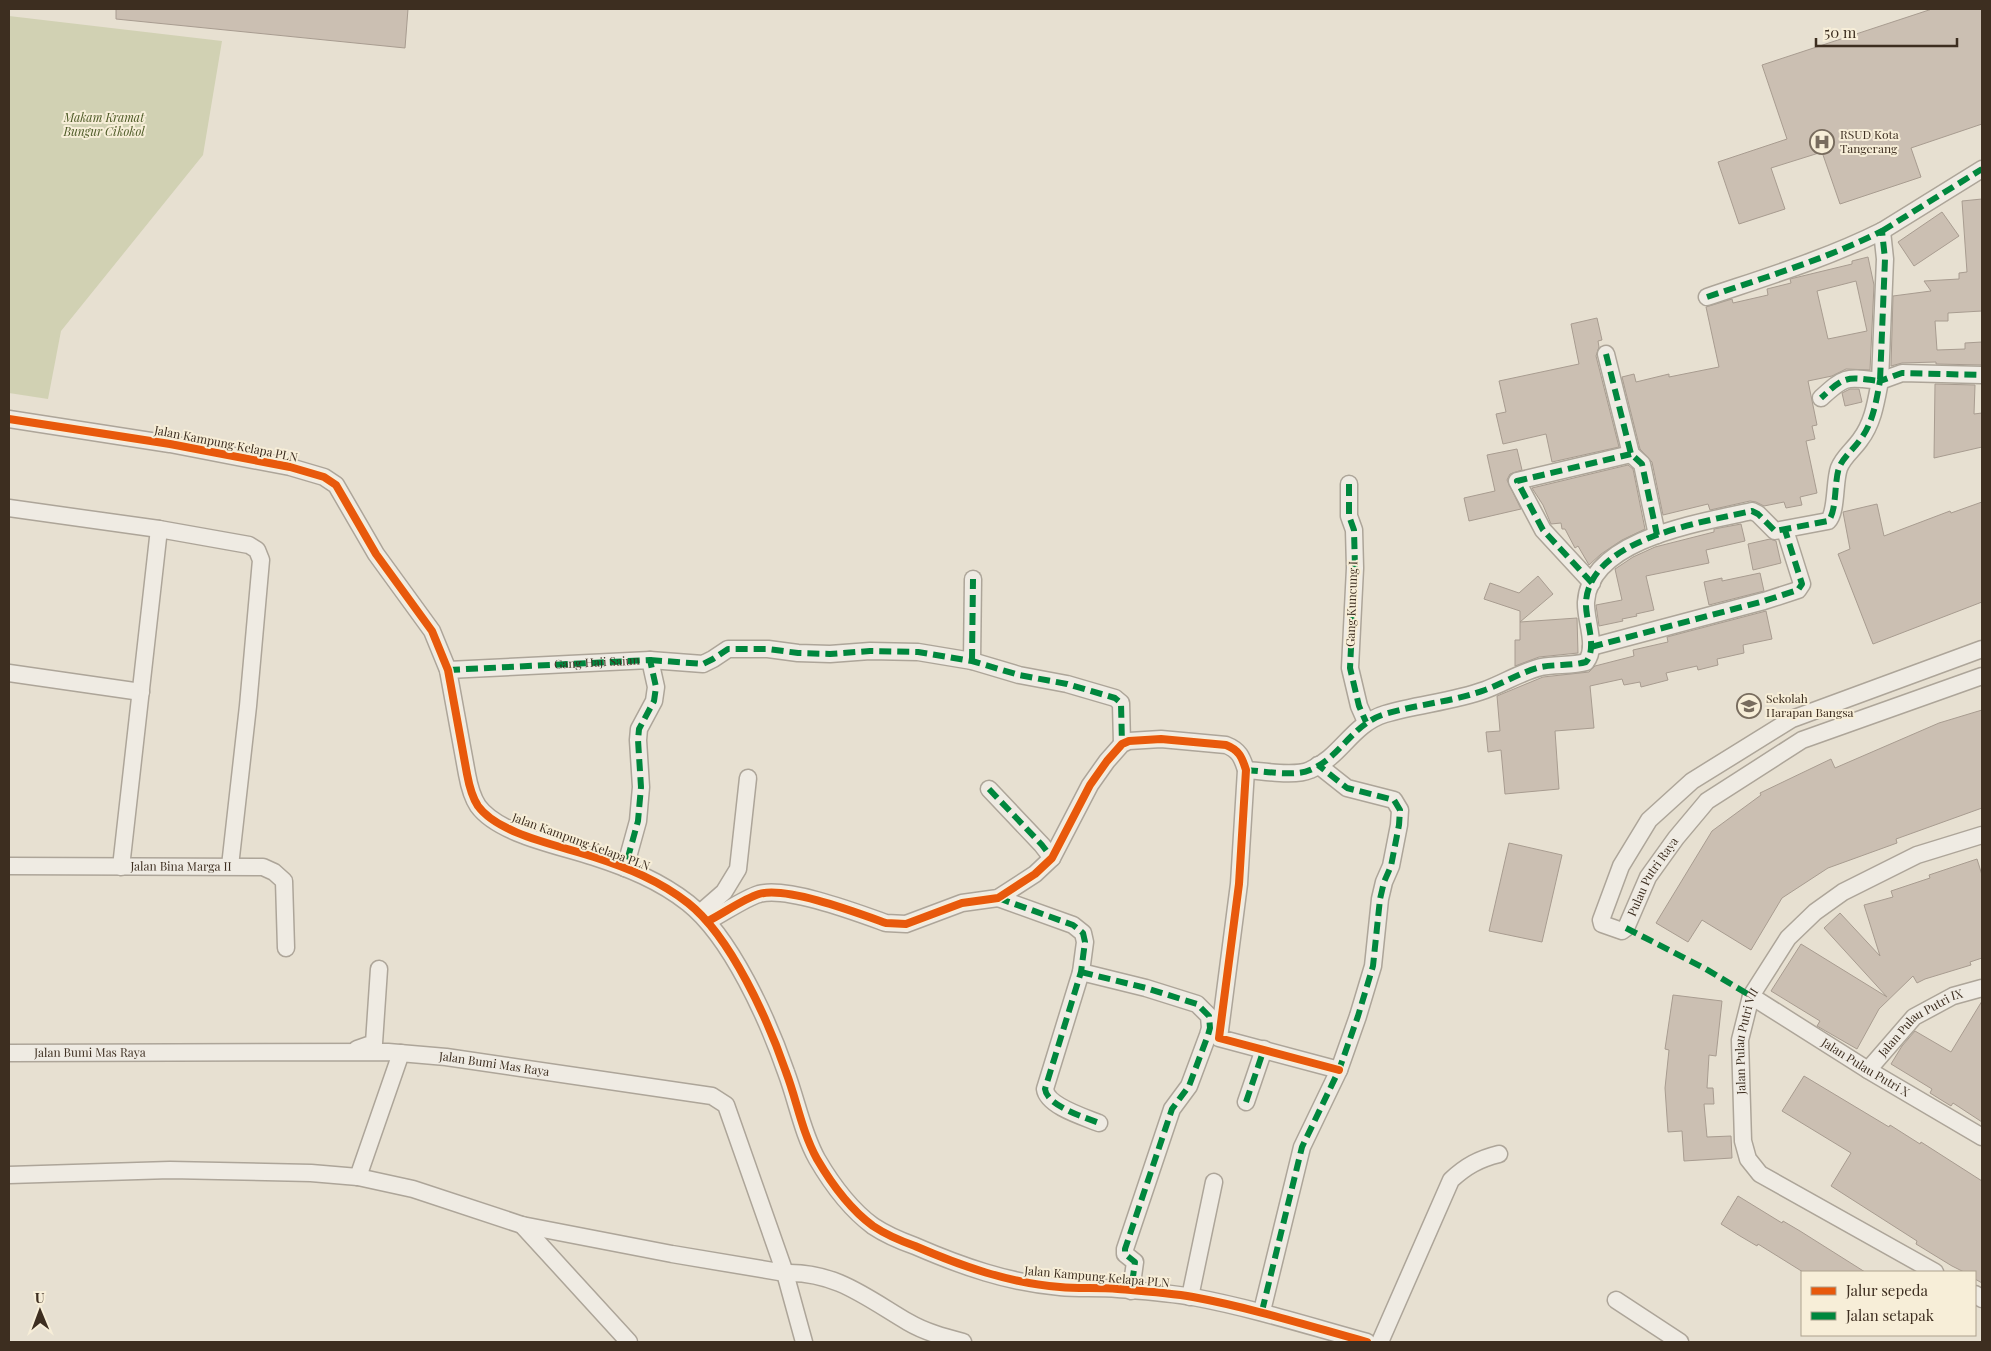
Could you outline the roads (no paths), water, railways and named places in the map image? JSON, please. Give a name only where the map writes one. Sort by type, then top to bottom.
[{"type":"street","points":[[1707,297],[1842,250],[1882,231],[1982,169]]},
{"type":"street","points":[[1246,770],[1300,773],[1310,770],[1336,753],[1352,734],[1366,722],[1385,714],[1447,701],[1486,690],[1514,676],[1539,668],[1586,662],[1590,655],[1591,647],[1585,611],[1586,596],[1592,583],[1605,564],[1625,549],[1657,535],[1672,529],[1752,512],[1758,514],[1775,531],[1828,521],[1831,518],[1835,483],[1840,467],[1861,439],[1869,424],[1880,381],[1886,259],[1882,231]]},
{"type":"street","points":[[1606,354],[1631,454],[1642,464],[1657,535]]},
{"type":"street","points":[[1821,398],[1844,379],[1854,378],[1880,381],[1902,373],[1982,375]]},
{"type":"street","name":"Jalan Kampung Kelapa PLN","points":[[9,419],[189,447],[290,466],[324,478],[336,485],[376,554],[432,631],[448,670],[466,774],[470,790],[479,807],[497,822],[520,834],[596,857],[647,877],[668,889],[704,917],[753,993],[787,1073],[803,1127],[814,1153],[841,1195],[873,1226],[939,1257],[977,1271],[1020,1282],[1064,1288],[1120,1289],[1190,1297],[1262,1312],[1367,1342]]},
{"type":"street","points":[[1592,583],[1543,530],[1517,481],[1631,454]]},
{"type":"street","name":"Gang Kuncung I","points":[[1349,484],[1349,516],[1354,530],[1350,668],[1359,706],[1366,722]]},
{"type":"street","points":[[9,508],[159,529],[249,545],[257,550],[261,560],[248,706],[230,866]]},
{"type":"street","points":[[121,867],[159,529]]},
{"type":"street","points":[[1591,647],[1764,602],[1798,590],[1802,584],[1785,530]]},
{"type":"street","points":[[972,661],[973,579]]},
{"type":"street","points":[[650,660],[703,664],[728,649],[768,649],[798,653],[830,654],[870,651],[918,652],[972,661],[1019,675],[1066,684],[1115,698],[1121,702],[1122,744]]},
{"type":"street","name":"Pulau Putri Raya","points":[[1982,650],[1792,719],[1692,781],[1649,820],[1621,866],[1601,920],[1604,926],[1622,931],[1626,928],[1648,877],[1707,800],[1802,740],[1982,676]]},
{"type":"street","name":"Gang Haji Saiun","points":[[448,670],[650,660],[656,687],[654,701],[639,729],[641,787],[638,821],[625,868]]},
{"type":"street","points":[[9,673],[141,692]]},
{"type":"street","points":[[704,917],[760,894],[772,893],[812,900],[886,923],[895,924],[912,922],[962,903],[998,898],[1035,874],[1052,858],[1090,785],[1122,744],[1129,741],[1161,739],[1226,745],[1236,748],[1241,755],[1246,770],[1239,884],[1214,1036],[1189,1086],[1172,1109],[1125,1249],[1125,1254],[1135,1262],[1131,1291]]},
{"type":"street","points":[[1262,1312],[1302,1147],[1339,1070],[1373,966],[1380,898],[1396,844],[1400,810],[1394,800],[1347,788],[1318,765]]},
{"type":"street","points":[[704,917],[724,892],[738,869],[748,778]]},
{"type":"street","points":[[1692,781],[1707,800]]},
{"type":"street","points":[[989,789],[1042,844],[1052,858]]},
{"type":"street","name":"Jalan Pulau Putri VII","points":[[1933,1271],[1760,1174],[1748,1160],[1743,1141],[1740,1040],[1751,996],[1788,938],[1815,912],[1843,892],[1917,856],[1982,835]]},
{"type":"street","name":"Jalan Bina Marga II","points":[[9,866],[263,867],[274,872],[284,881],[286,948]]},
{"type":"street","points":[[998,898],[1073,925],[1083,933],[1085,942],[1081,972],[1045,1089],[1046,1096],[1054,1103],[1099,1123]]},
{"type":"street","points":[[358,1178],[388,1049],[379,969]]},
{"type":"street","points":[[1081,972],[1146,988],[1197,1004],[1209,1016],[1210,1028],[1214,1036],[1339,1070]]},
{"type":"street","name":"Jalan Pulau Putri IX","points":[[1868,1070],[1914,1017],[1953,996],[1982,988]]},
{"type":"street","name":"Jalan Pulau Putri X","points":[[1751,996],[1868,1070],[1982,1137]]},
{"type":"street","name":"Jalan Bumi Mas Raya","points":[[9,1053],[348,1052],[388,1049],[699,1094],[719,1100],[726,1105],[785,1273],[804,1342]]},
{"type":"street","points":[[1246,1102],[1264,1049]]},
{"type":"street","points":[[1380,1342],[1451,1180],[1464,1167],[1482,1158],[1499,1154]]},
{"type":"street","points":[[9,1174],[170,1170],[311,1173],[358,1178],[413,1189],[522,1225],[672,1254],[785,1273],[804,1272],[834,1280],[852,1287],[909,1323],[940,1336],[963,1342]]},
{"type":"street","points":[[1190,1297],[1214,1182]]},
{"type":"street","points":[[522,1225],[629,1342]]},
{"type":"street","points":[[1616,1300],[1680,1342]]},
{"type":"place","name":"RSUD Kota Tangerang","points":[[1822,142]]},
{"type":"place","name":"Sekolah Harapan Bangsa","points":[[1749,706]]},
{"type":"park label","name":"Makam Kramat Bungur Cikokol","points":[[104,125]]}]
